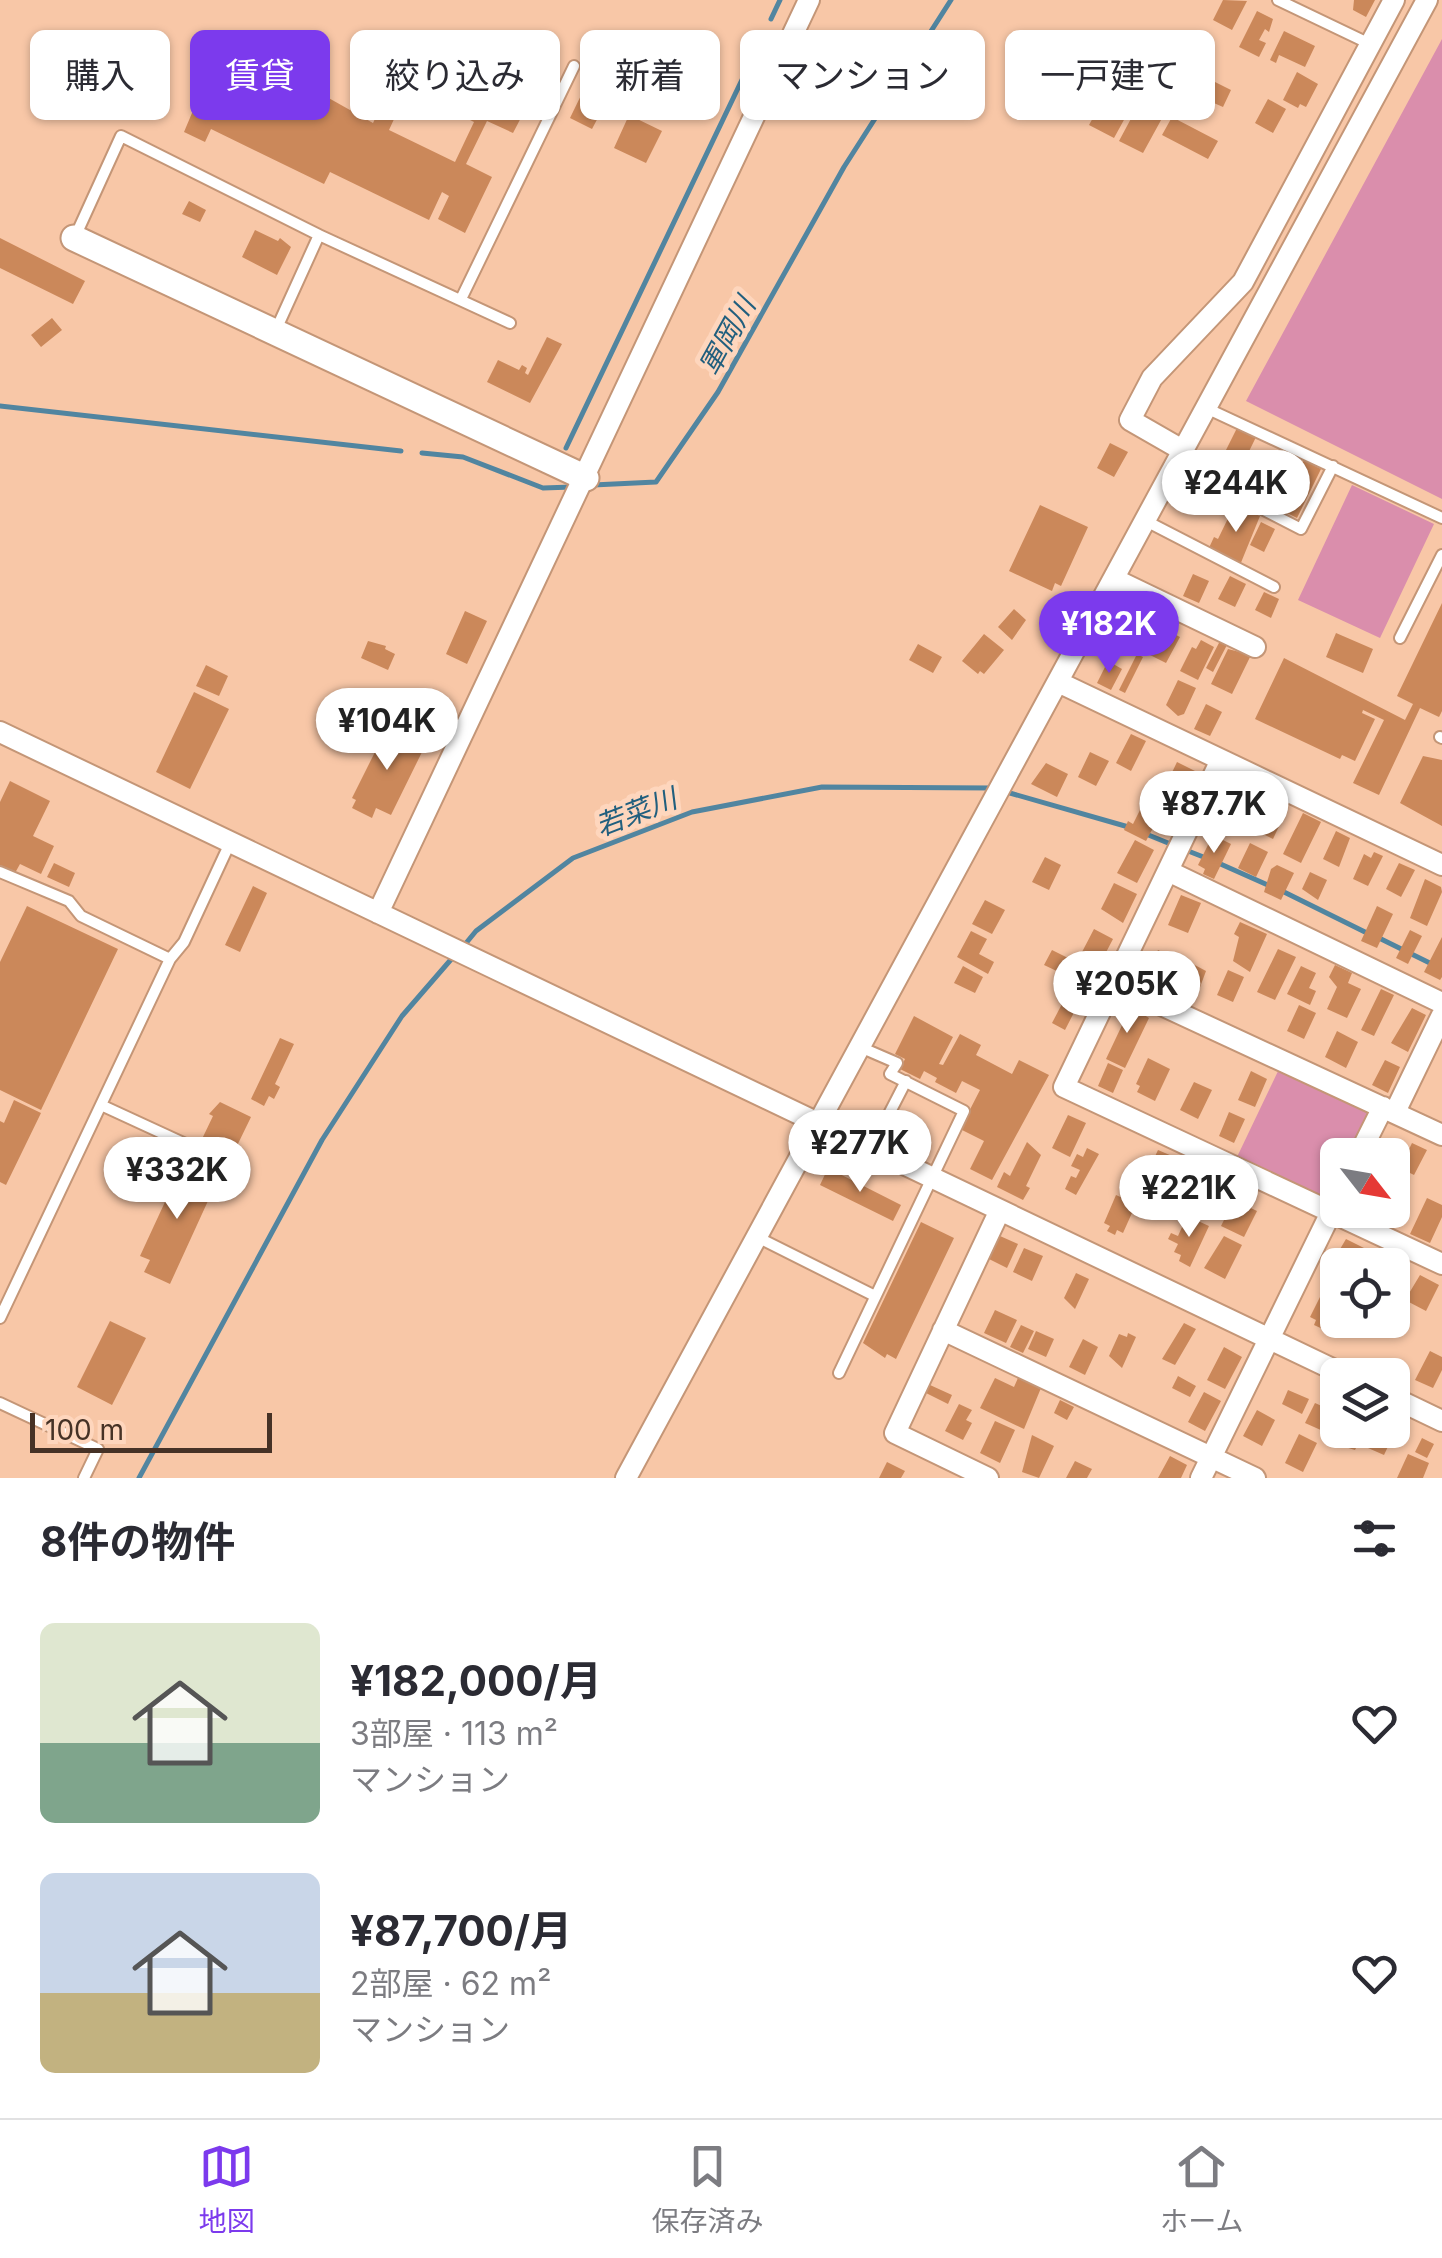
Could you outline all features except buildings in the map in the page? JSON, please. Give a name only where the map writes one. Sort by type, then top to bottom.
[{"type":"street","points":[[378,914],[809,0]]},
{"type":"street","points":[[1180,458],[1130,420],[1152,378],[1243,282],[1394,0]]},
{"type":"street","points":[[626,1478],[1428,0]]},
{"type":"street","points":[[74,238],[586,478]]},
{"type":"street","points":[[1114,579],[1255,647]]},
{"type":"street","points":[[1058,682],[1442,865]]},
{"type":"street","points":[[0,732],[1320,1363]]},
{"type":"street","points":[[1221,760],[1064,1086],[1320,1198]]},
{"type":"street","points":[[1168,871],[1442,1003]]},
{"type":"street","points":[[1114,982],[1442,1135]]},
{"type":"street","points":[[1370,1138],[1442,1015]]},
{"type":"street","points":[[988,1478],[895,1433],[1000,1210]]},
{"type":"street","points":[[1201,1478],[1323,1228]]},
{"type":"street","points":[[1377,1228],[1442,1264]]},
{"type":"street","points":[[943,1330],[1255,1478]]},
{"type":"street","points":[[1410,1406],[1442,1421]]},
{"type":"lane","points":[[1278,0],[1371,45]]},
{"type":"lane","points":[[560,95],[574,66]]},
{"type":"lane","points":[[461,298],[548,120]]},
{"type":"lane","points":[[74,238],[121,136],[319,235],[510,323]]},
{"type":"lane","points":[[276,332],[319,235]]},
{"type":"lane","points":[[1206,408],[1442,518]]},
{"type":"lane","points":[[1180,458],[1301,530],[1333,466]]},
{"type":"lane","points":[[1146,521],[1274,587]]},
{"type":"lane","points":[[1400,638],[1442,554]]},
{"type":"lane","points":[[0,1318],[170,959],[184,942],[230,842]]},
{"type":"lane","points":[[0,872],[70,901],[81,916],[170,959]]},
{"type":"lane","points":[[839,1374],[964,1111],[890,1074],[896,1063],[860,1046]]},
{"type":"lane","points":[[872,1149],[906,1082]]},
{"type":"lane","points":[[101,1104],[230,1164]]},
{"type":"lane","points":[[756,1237],[875,1296]]},
{"type":"lane","points":[[0,1403],[98,1449],[84,1478]]},
{"type":"shaded area","points":[[1442,39],[1442,499],[1246,401]]},
{"type":"shaded area","points":[[1352,485],[1434,524],[1380,638],[1298,600]]},
{"type":"shaded area","points":[[1280,1067],[1370,1111],[1357,1138],[1320,1138],[1320,1198],[1237,1157]]},
{"type":"waterway","points":[[771,19],[780,0]]},
{"type":"waterway","name":"軍岡川","points":[[593,485],[656,482],[718,392],[844,167],[951,0]]},
{"type":"waterway","points":[[566,448],[740,84]]},
{"type":"waterway","name":"軍岡川","points":[[0,406],[401,451]]},
{"type":"waterway","name":"軍岡川","points":[[422,453],[463,457],[543,488],[572,487]]},
{"type":"waterway","name":"若菜川","points":[[462,948],[476,931],[573,858],[692,812],[822,787],[992,788]]},
{"type":"waterway","name":"若菜川","points":[[1003,791],[1132,828]]},
{"type":"waterway","name":"若菜川","points":[[1146,834],[1173,845]]},
{"type":"waterway","name":"若菜川","points":[[1183,849],[1206,858]]},
{"type":"waterway","name":"若菜川","points":[[1216,862],[1270,886]]},
{"type":"waterway","name":"若菜川","points":[[1280,890],[1369,934]]},
{"type":"waterway","name":"若菜川","points":[[1379,938],[1442,969]]},
{"type":"waterway","name":"若菜川","points":[[139,1478],[322,1140],[402,1016],[454,956]]}]
